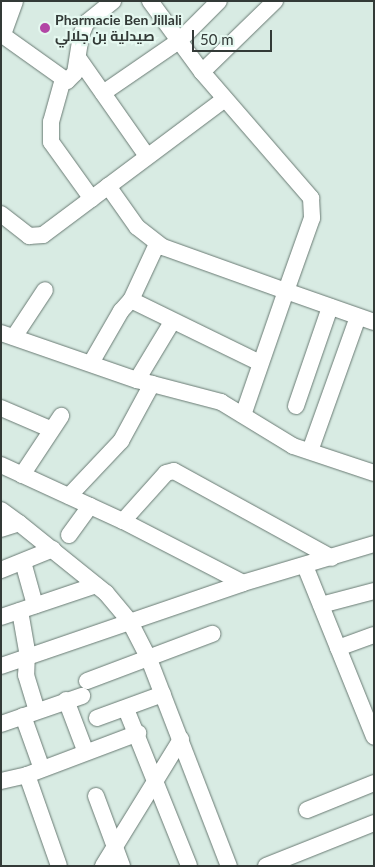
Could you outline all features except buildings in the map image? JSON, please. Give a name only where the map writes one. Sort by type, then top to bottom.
[{"type":"main road","points":[[1,34],[13,1]]},
{"type":"street","points":[[150,1],[202,72],[311,198],[312,218],[243,415]]},
{"type":"street","points":[[102,93],[180,40],[219,1]]},
{"type":"street","points":[[202,72],[275,1]]},
{"type":"street","points":[[1,34],[63,79],[72,78],[79,60],[81,35],[86,23],[110,2]]},
{"type":"street","points":[[79,60],[147,156]]},
{"type":"street","points":[[63,79],[51,122],[52,142],[92,199]]},
{"type":"street","points":[[1,214],[22,232],[36,238],[92,199],[225,99]]},
{"type":"street","points":[[108,186],[138,227],[158,244],[183,257],[374,322]]},
{"type":"street","points":[[91,363],[121,311],[131,300],[158,244]]},
{"type":"street","points":[[45,290],[8,335],[145,382],[222,402],[293,446],[374,473]]},
{"type":"street","points":[[131,300],[172,322],[260,363]]},
{"type":"street","points":[[296,406],[330,307]]},
{"type":"street","points":[[310,451],[358,316]]},
{"type":"street","points":[[69,496],[121,441],[172,322]]},
{"type":"street","points":[[1,408],[50,429]]},
{"type":"street","points":[[22,475],[50,429],[61,416]]},
{"type":"street","points":[[1,465],[123,521],[243,584]]},
{"type":"street","points":[[123,521],[166,473],[174,471],[332,558]]},
{"type":"street","points":[[69,535],[90,506]]},
{"type":"street","points":[[1,510],[53,549],[117,603],[130,622],[149,659],[229,866]]},
{"type":"street","points":[[1,529],[19,523]]},
{"type":"street","points":[[1,666],[243,584],[374,544]]},
{"type":"street","points":[[1,570],[53,549]]},
{"type":"street","points":[[23,562],[28,608],[25,657],[34,772],[59,866]]},
{"type":"street","points":[[305,566],[374,737]]},
{"type":"street","points":[[1,617],[96,585]]},
{"type":"street","points":[[321,606],[374,591]]},
{"type":"street","points":[[1,724],[66,700],[84,688],[212,634]]},
{"type":"street","points":[[338,648],[374,635]]},
{"type":"street","points":[[97,718],[163,694]]},
{"type":"street","points":[[66,700],[85,750]]},
{"type":"street","points":[[126,708],[156,778],[188,866]]},
{"type":"street","points":[[1,781],[34,772],[85,750],[138,733]]},
{"type":"street","points":[[103,866],[181,739]]},
{"type":"street","points":[[307,810],[374,784]]},
{"type":"street","points":[[96,796],[122,866]]},
{"type":"street","points":[[271,865],[374,823]]},
{"type":"place","name":"Pharmacie Ben Jillali صيدلية بن جلالي","points":[[45,28]]}]
